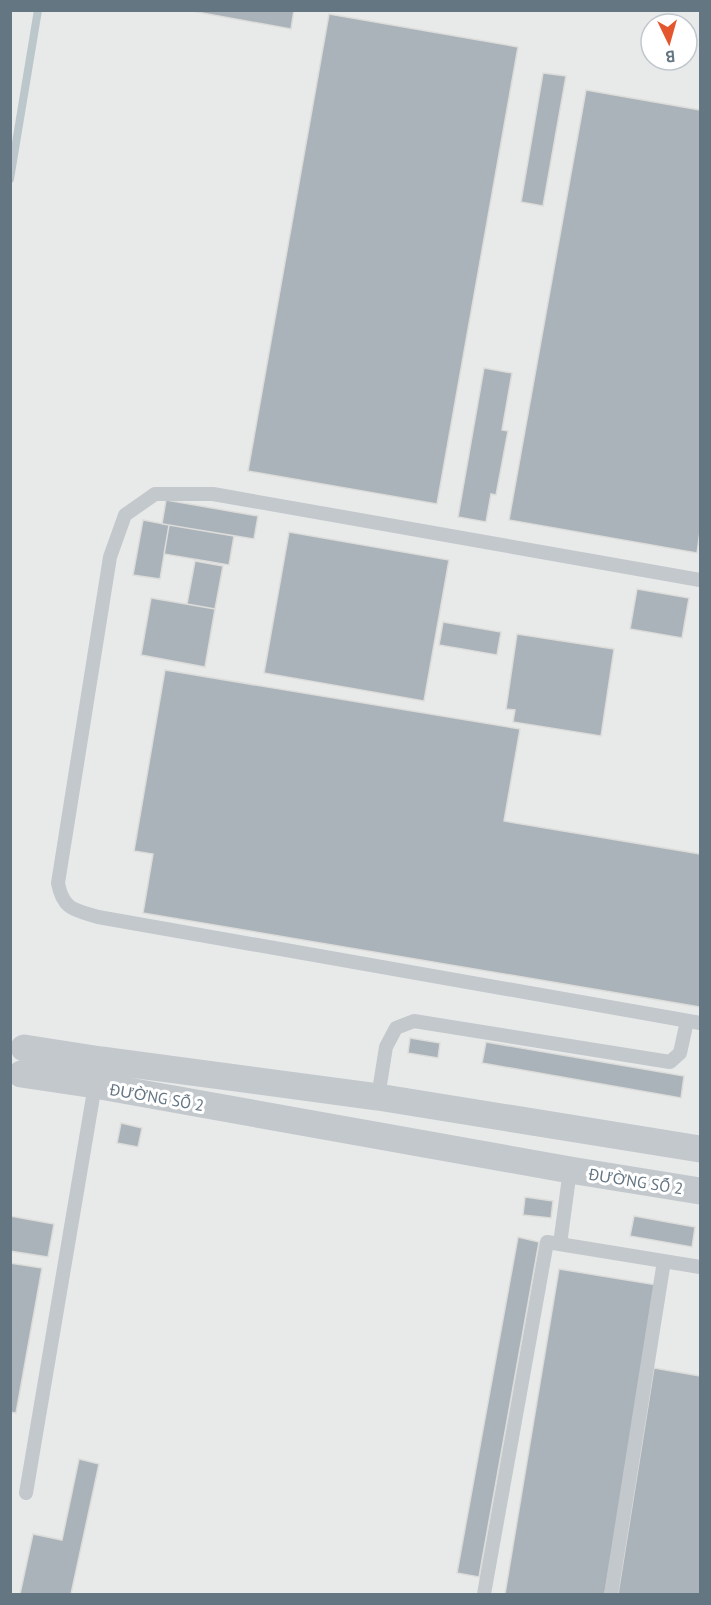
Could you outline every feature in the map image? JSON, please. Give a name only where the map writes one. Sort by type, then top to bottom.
[{"type":"street","points":[[23,1061],[98,1072]]},
{"type":"street","name":"ĐƯỜNG SỐ 2","points":[[98,1072],[378,1096],[700,1149]]},
{"type":"street","name":"ĐƯỜNG SỐ 2","points":[[98,1072],[570,1170],[700,1191]]},
{"type":"lane","points":[[378,1096],[386,1047],[396,1028],[414,1021],[670,1062],[680,1053],[694,1022],[98,917],[72,909],[61,897],[58,884],[110,557],[125,515],[155,494],[213,494],[700,580]]},
{"type":"lane","points":[[26,1493],[98,1072]]},
{"type":"lane","points":[[560,1244],[570,1170]]},
{"type":"lane","points":[[484,1594],[547,1242],[700,1267]]},
{"type":"lane","points":[[610,1594],[664,1261]]},
{"type":"shaded area","points":[[11,11],[700,11],[700,1594],[11,1594]]},
{"type":"building","points":[[186,10],[294,10],[291,29]]},
{"type":"building","points":[[329,14],[518,47],[437,504],[248,471]]},
{"type":"building","points":[[543,73],[566,76],[543,206],[521,202]]},
{"type":"building","points":[[586,90],[700,110],[700,531],[697,553],[509,520]]},
{"type":"building","points":[[484,368],[512,373],[502,430],[508,431],[496,495],[491,494],[486,522],[458,517]]},
{"type":"building","points":[[166,500],[258,516],[254,539],[162,524]]},
{"type":"building","points":[[143,520],[169,525],[160,579],[133,575]]},
{"type":"building","points":[[169,525],[234,536],[229,565],[164,554]]},
{"type":"building","points":[[289,532],[449,560],[424,701],[264,673]]},
{"type":"building","points":[[195,561],[223,566],[215,609],[187,604]]},
{"type":"building","points":[[637,589],[689,598],[682,638],[630,629]]},
{"type":"building","points":[[151,598],[215,609],[205,667],[141,655]]},
{"type":"building","points":[[443,622],[501,632],[497,655],[439,645]]},
{"type":"building","points":[[517,634],[614,649],[601,736],[513,722],[515,710],[506,709]]},
{"type":"building","points":[[165,670],[520,729],[504,821],[700,854],[700,1007],[143,913],[153,854],[134,851]]},
{"type":"building","points":[[410,1038],[440,1043],[438,1058],[408,1053]]},
{"type":"building","points":[[486,1042],[684,1076],[681,1098],[482,1063]]},
{"type":"building","points":[[121,1123],[142,1128],[138,1147],[117,1143]]},
{"type":"building","points":[[525,1197],[553,1201],[551,1218],[523,1215]]},
{"type":"building","points":[[10,1216],[54,1224],[48,1257],[10,1251]]},
{"type":"building","points":[[634,1216],[695,1227],[692,1247],[630,1236]]},
{"type":"building","points":[[518,1237],[539,1242],[479,1577],[457,1573]]},
{"type":"building","points":[[10,1263],[42,1268],[16,1413],[10,1412]]},
{"type":"building","points":[[559,1269],[657,1285],[605,1594],[505,1594]]},
{"type":"building","points":[[654,1368],[700,1376],[700,1594],[618,1594]]},
{"type":"building","points":[[79,1459],[99,1464],[71,1594],[20,1594],[33,1534],[62,1540]]},
{"type":"waterway","points":[[10,179],[38,10]]}]
